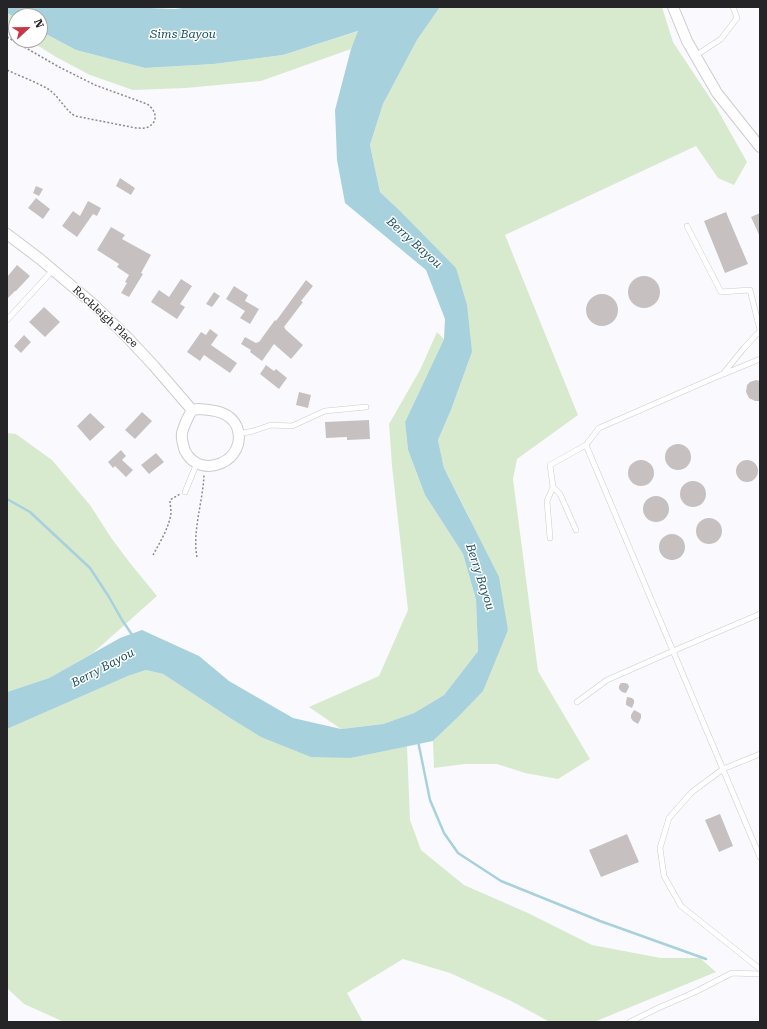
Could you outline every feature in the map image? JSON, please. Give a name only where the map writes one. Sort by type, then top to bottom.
[{"type":"street","points":[[673,7],[687,41],[717,93],[760,147]]},
{"type":"street","name":"Rockleigh Place","points":[[7,234],[92,303],[127,337],[192,410]]},
{"type":"street","points":[[198,409],[221,412],[225,414],[233,421],[238,434],[238,445],[231,456],[227,461],[216,465],[201,464],[190,458],[184,448],[182,438],[182,432],[192,410],[198,409]]},
{"type":"lane","points":[[695,56],[721,39],[737,18],[733,7]]},
{"type":"lane","points":[[688,226],[721,292],[750,290],[760,331],[723,374]]},
{"type":"lane","points":[[7,320],[53,270]]},
{"type":"lane","points":[[550,538],[547,501],[553,487],[550,465],[586,445],[599,428],[760,359]]},
{"type":"lane","points":[[238,434],[271,425],[292,426],[325,411],[366,407]]},
{"type":"lane","points":[[586,445],[760,857]]},
{"type":"lane","points":[[185,492],[201,464]]},
{"type":"lane","points":[[553,487],[560,494],[576,530]]},
{"type":"lane","points":[[577,702],[607,680],[760,614]]},
{"type":"lane","points":[[760,754],[723,770],[692,792],[669,818],[660,848],[664,876],[681,906],[760,970]]},
{"type":"lane","points":[[630,1022],[732,974],[760,974]]},
{"type":"path","points":[[7,37],[95,85],[147,104],[153,109],[155,116],[154,120],[148,127],[136,128],[76,116],[47,89],[7,70]]},
{"type":"path","points":[[196,557],[195,549],[197,526],[204,486],[201,464]]},
{"type":"path","points":[[153,555],[168,524],[171,513],[170,500],[185,492]]},
{"type":"green space","points":[[440,7],[662,7],[673,42],[716,107],[747,162],[734,185],[718,178],[696,146],[505,235],[578,415],[517,459],[513,479],[538,671],[590,759],[558,779],[525,773],[497,764],[465,764],[434,768],[433,741],[456,719],[508,630],[468,515],[444,468],[438,440],[451,410],[472,352],[397,208],[380,192],[370,145],[383,104],[417,40]]},
{"type":"green space","points":[[7,13],[8,27],[7,26]]},
{"type":"green space","points":[[359,31],[351,49],[261,81],[186,88],[133,90],[90,75],[42,48],[48,48],[48,35],[76,50],[145,68],[214,64],[283,55]]},
{"type":"green space","points":[[437,332],[444,339],[405,422],[408,450],[425,495],[463,554],[476,600],[478,651],[444,695],[414,713],[383,724],[341,729],[309,707],[379,676],[408,610],[392,466],[389,424],[420,370]]},
{"type":"green space","points":[[7,433],[16,434],[52,460],[90,505],[112,539],[157,596],[93,653],[49,678],[7,692]]},
{"type":"green space","points":[[146,670],[163,674],[227,716],[351,758],[407,746],[410,820],[421,850],[464,885],[528,913],[592,945],[661,958],[700,958],[716,972],[594,1022],[550,1022],[511,1001],[450,973],[403,959],[347,993],[363,1022],[64,1022],[24,1004],[7,988],[7,729],[128,676]]},
{"type":"water","points":[[7,7],[124,7],[175,9],[190,7],[440,7],[417,40],[383,104],[370,145],[380,192],[456,268],[467,305],[472,352],[451,410],[438,440],[444,468],[499,577],[508,630],[483,691],[433,741],[351,758],[311,757],[261,737],[163,674],[146,670],[128,676],[7,729],[7,692],[49,678],[120,638],[142,630],[199,656],[229,681],[293,718],[341,729],[383,724],[414,713],[444,695],[478,651],[476,600],[463,554],[425,495],[408,450],[405,422],[444,339],[445,319],[426,270],[345,203],[337,160],[335,110],[351,49],[358,31],[283,55],[214,64],[145,68],[76,50],[48,35],[48,8],[8,8],[7,13]]},
{"type":"building","points":[[120,178],[135,188],[131,195],[116,186]]},
{"type":"building","points":[[36,186],[43,189],[39,196],[33,193]]},
{"type":"building","points":[[36,198],[50,209],[43,219],[28,208]]},
{"type":"building","points":[[88,201],[101,208],[97,216],[93,214],[77,237],[62,226],[73,211],[80,216]]},
{"type":"building","points":[[726,212],[748,264],[725,273],[704,221]]},
{"type":"building","points":[[760,213],[760,237],[751,217]]},
{"type":"building","points":[[111,227],[125,235],[122,239],[151,255],[141,273],[143,274],[129,297],[121,293],[127,283],[125,282],[129,275],[117,267],[119,264],[97,250]]},
{"type":"building","points":[[17,265],[30,276],[7,299],[7,277]]},
{"type":"building","points":[[641,276],[647,276],[657,283],[660,292],[659,298],[653,305],[647,308],[641,308],[631,301],[628,295],[628,289],[635,279]]},
{"type":"building","points":[[181,279],[192,286],[180,304],[185,307],[177,319],[151,302],[159,290],[169,297]]},
{"type":"building","points":[[306,280],[313,286],[284,327],[303,345],[291,359],[274,344],[262,361],[250,352],[251,350],[241,344],[245,337],[256,343],[259,342]]},
{"type":"building","points":[[234,286],[248,295],[245,301],[259,309],[250,324],[240,318],[245,311],[226,299]]},
{"type":"building","points":[[214,292],[220,296],[212,307],[206,304]]},
{"type":"building","points":[[599,294],[605,294],[615,301],[618,310],[617,316],[611,323],[605,326],[599,326],[589,319],[586,313],[586,307],[593,297]]},
{"type":"building","points":[[44,307],[60,322],[45,337],[29,322]]},
{"type":"building","points":[[210,329],[218,335],[211,345],[237,363],[230,373],[204,355],[200,361],[187,352],[201,332],[206,335]]},
{"type":"building","points":[[24,335],[31,342],[21,353],[14,346]]},
{"type":"building","points":[[266,365],[274,371],[276,369],[287,378],[279,389],[260,374]]},
{"type":"building","points":[[756,380],[760,381],[760,401],[755,401],[749,398],[746,392],[747,385]]},
{"type":"building","points":[[299,392],[311,395],[308,408],[296,405]]},
{"type":"building","points":[[142,412],[152,421],[135,439],[125,430]]},
{"type":"building","points":[[90,413],[105,427],[90,441],[77,426]]},
{"type":"building","points":[[369,420],[370,439],[347,440],[347,437],[326,438],[325,422]]},
{"type":"building","points":[[678,444],[687,448],[691,457],[687,466],[678,470],[669,466],[665,457],[669,448]]},
{"type":"building","points":[[121,450],[126,456],[122,460],[133,470],[126,477],[115,466],[113,468],[108,462]]},
{"type":"building","points":[[156,453],[164,462],[149,474],[141,465]]},
{"type":"building","points":[[641,460],[650,464],[654,473],[650,482],[641,486],[632,482],[628,473],[632,464]]},
{"type":"building","points":[[747,460],[755,463],[758,471],[755,479],[747,482],[739,479],[736,471],[739,463]]},
{"type":"building","points":[[693,481],[702,485],[706,494],[702,503],[693,507],[684,503],[680,494],[684,485]]},
{"type":"building","points":[[656,496],[665,500],[669,509],[665,518],[656,522],[647,518],[643,509],[647,500]]},
{"type":"building","points":[[709,518],[718,522],[722,531],[718,540],[709,544],[700,540],[696,531],[700,522]]},
{"type":"building","points":[[672,534],[681,538],[685,547],[681,556],[672,560],[663,556],[659,547],[663,538]]},
{"type":"building","points":[[621,683],[628,684],[629,687],[626,693],[619,689]]},
{"type":"building","points":[[627,697],[634,700],[632,708],[626,705]]},
{"type":"building","points":[[634,710],[641,714],[638,724],[631,718]]},
{"type":"building","points":[[720,814],[733,846],[719,852],[705,820]]},
{"type":"building","points":[[627,834],[639,862],[601,877],[589,850]]},
{"type":"waterway","points":[[7,499],[30,512],[90,568],[133,636]]},
{"type":"waterway","points":[[418,741],[430,800],[444,833],[458,853],[501,881],[600,921],[706,959]]},
{"type":"water label","name":"Sims Bayou","points":[[183,34]]},
{"type":"water label","name":"Berry Bayou","points":[[414,243]]},
{"type":"water label","name":"Berry Bayou","points":[[480,577]]},
{"type":"water label","name":"Berry Bayou","points":[[103,668]]}]
